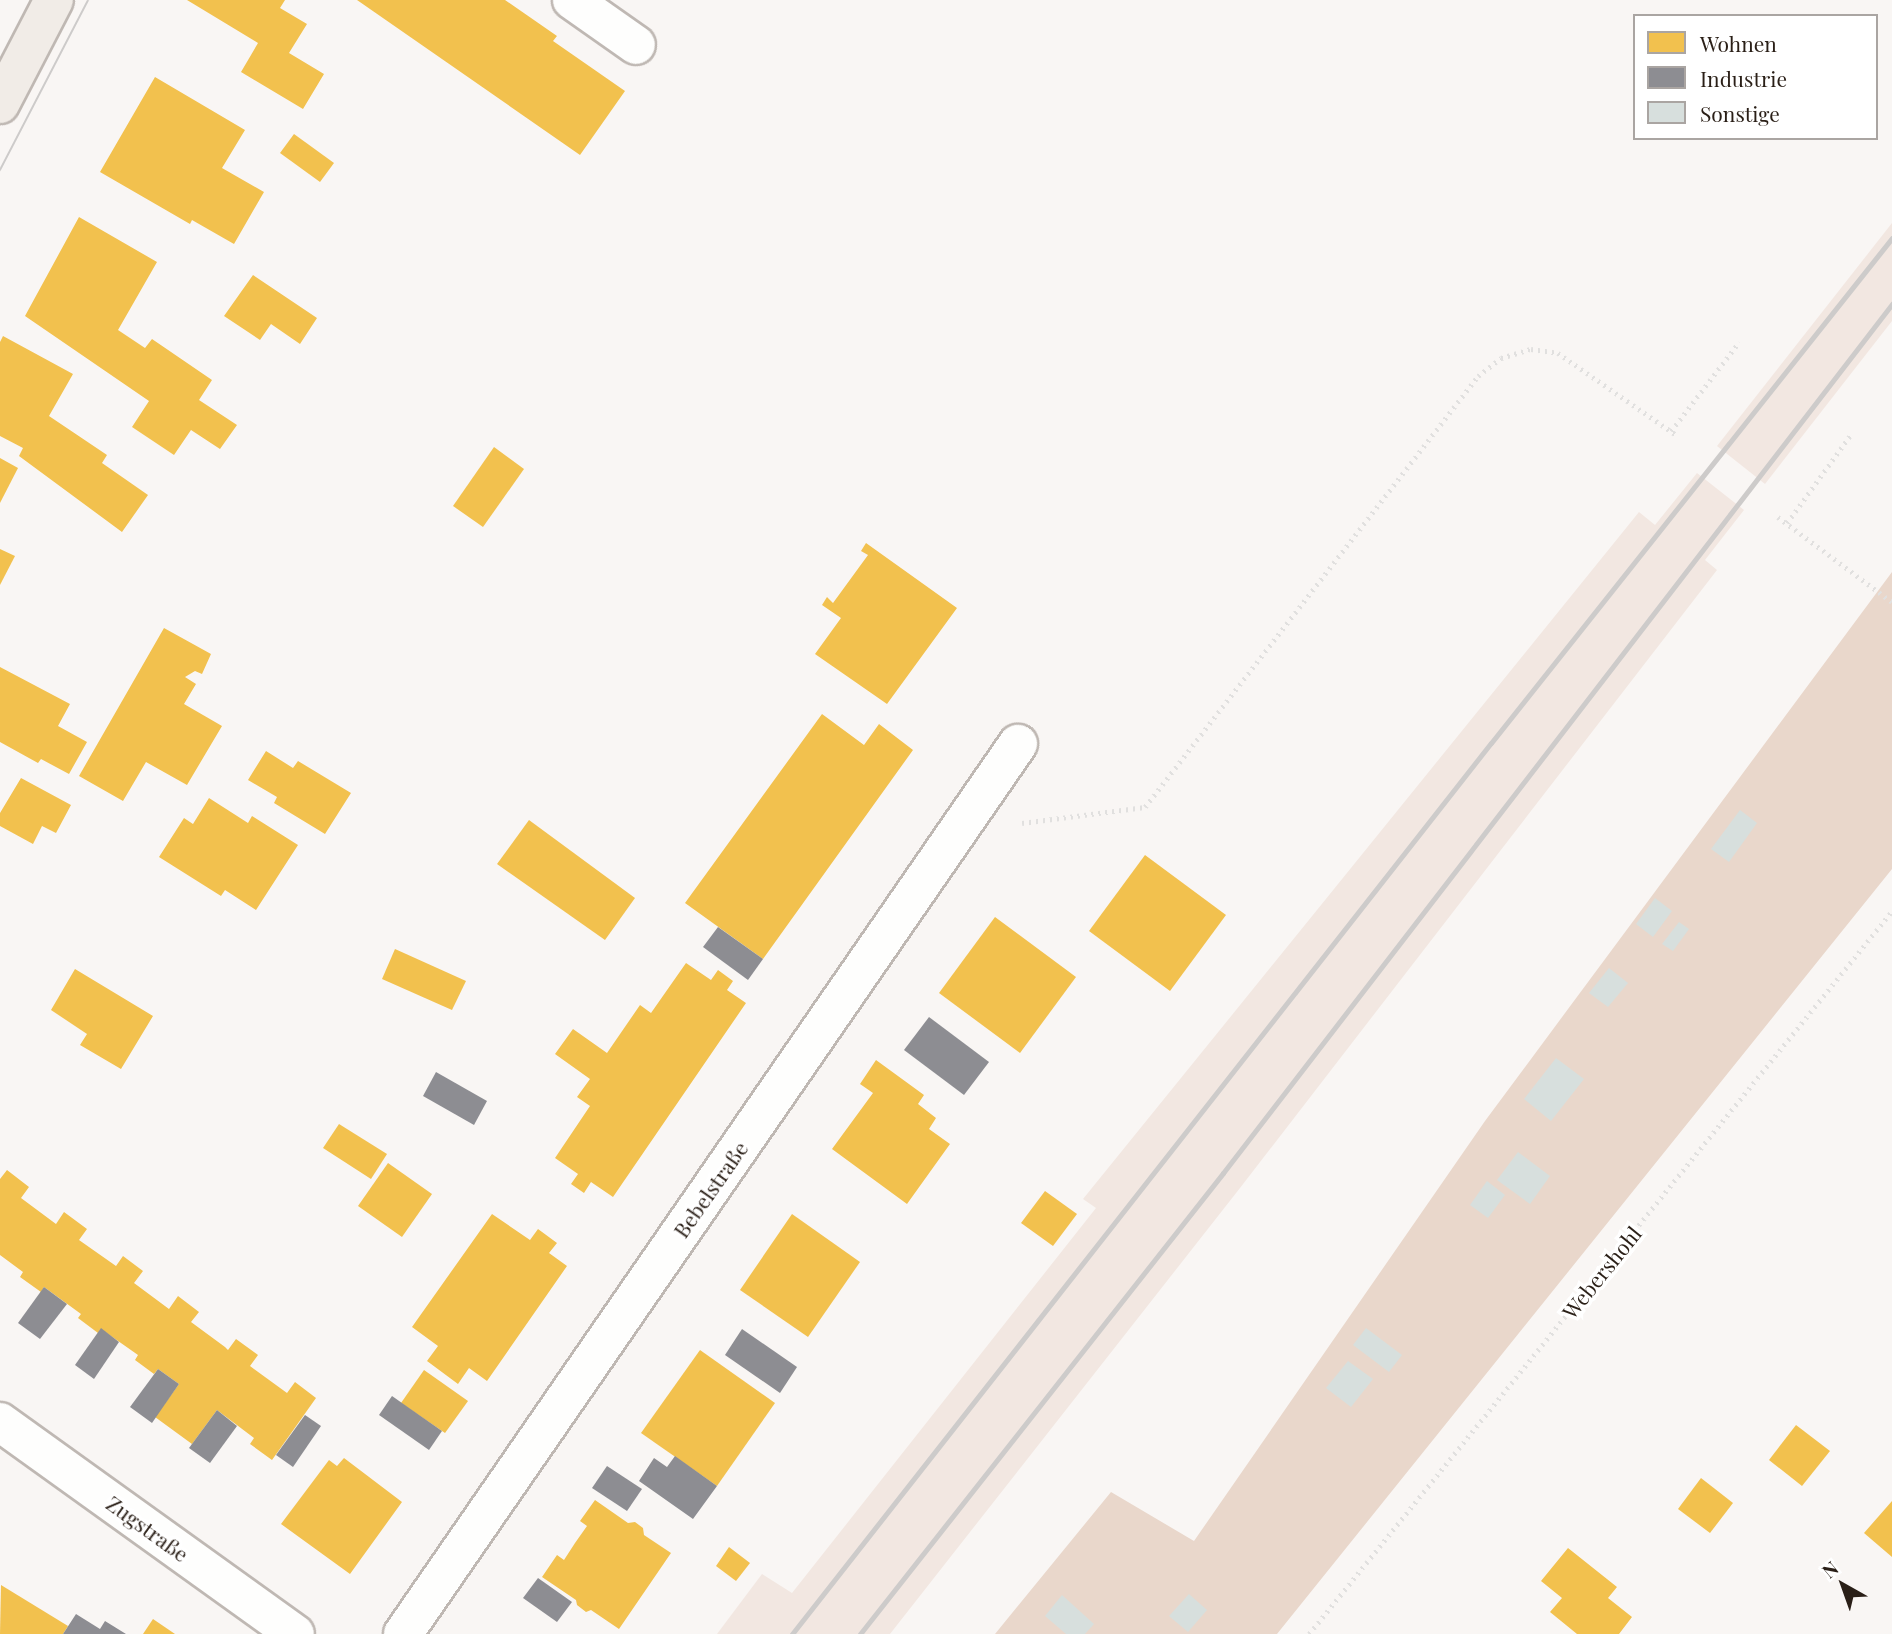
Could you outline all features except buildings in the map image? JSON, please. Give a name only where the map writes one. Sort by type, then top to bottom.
[{"type":"main road","points":[[0,104],[54,0]]},
{"type":"street","points":[[572,0],[636,45]]},
{"type":"street","name":"Bebelstraße","points":[[403,1634],[1018,744]]},
{"type":"street","name":"Zugstraße","points":[[0,1422],[295,1634]]},
{"type":"path","points":[[1671,431],[1739,342]]},
{"type":"path","points":[[957,832],[1145,807],[1478,376],[1501,358],[1531,349],[1558,353],[1678,436]]},
{"type":"path","points":[[1787,523],[1852,433]]},
{"type":"path","points":[[1778,517],[1892,602]]},
{"type":"path","name":"Webershohl","points":[[1309,1634],[1892,911]]},
{"type":"shaded area","points":[[1892,223],[1892,321],[1765,484],[1717,446]]},
{"type":"shaded area","points":[[1697,473],[1744,510],[1705,560],[1717,570],[1240,1188],[890,1634],[717,1634],[762,1574],[792,1593],[1096,1208],[1083,1199],[1639,512],[1655,525]]},
{"type":"shaded area","points":[[1892,572],[1892,869],[1277,1634],[995,1634],[1111,1492],[1194,1541],[1485,1121]]},
{"type":"tram line","points":[[0,170],[88,0]]},
{"type":"railway","points":[[792,1634],[1491,743],[1892,238]]},
{"type":"railway","points":[[860,1634],[1223,1173],[1892,304]]}]
